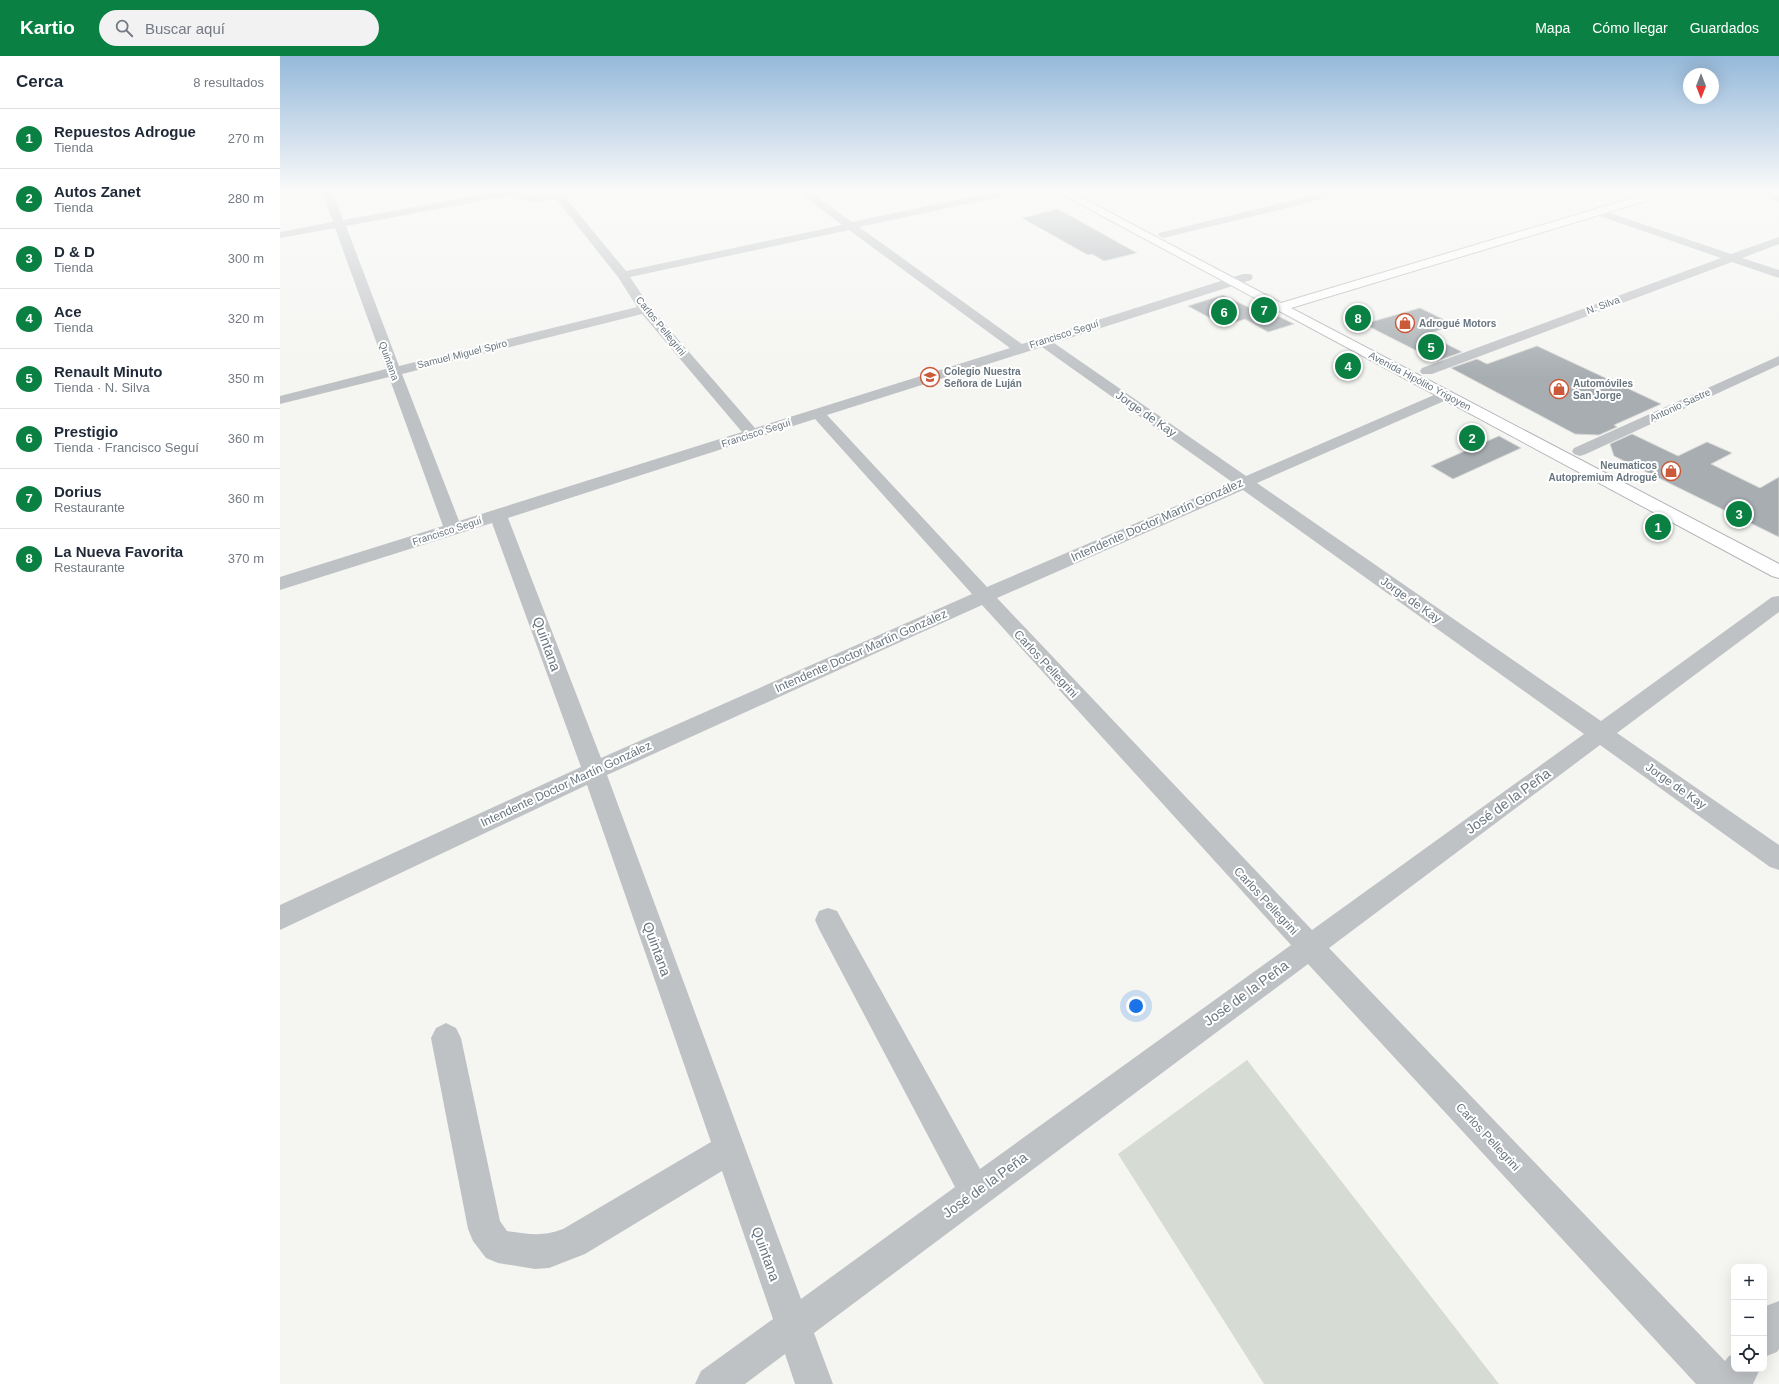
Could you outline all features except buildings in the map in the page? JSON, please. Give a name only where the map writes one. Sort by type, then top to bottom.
[{"type":"main road","name":"Avenida Hipólito Yrigoyen","points":[[1177,253],[1779,572]]},
{"type":"main road","name":"Avenida Hipólito Yrigoyen","points":[[1199,253],[1427,370],[1779,555]]},
{"type":"main road","points":[[1280,307],[1461,253]]},
{"type":"street","name":"Quintana","points":[[349,253],[392,371],[453,529]]},
{"type":"street","name":"Carlos Pellegrini","points":[[607,253],[645,309],[752,434]]},
{"type":"street","points":[[623,275],[725,253]]},
{"type":"street","points":[[887,253],[1019,348]]},
{"type":"street","points":[[1717,253],[1779,274]]},
{"type":"street","name":"N. Silva","points":[[1427,370],[1745,253]]},
{"type":"street","name":"Francisco Seguí","points":[[280,584],[1019,348],[1247,277]]},
{"type":"street","name":"Samuel Miguel Spiro","points":[[280,400],[645,309]]},
{"type":"street","name":"Jorge de Kay","points":[[1043,341],[1779,859]]},
{"type":"street","name":"Antonio Sastre","points":[[1580,451],[1779,360]]},
{"type":"street","name":"Intendente Doctor Martín González","points":[[280,918],[594,771],[984,596],[1243,482],[1446,395]]},
{"type":"street","name":"Carlos Pellegrini","points":[[817,413],[1308,947],[1721,1384]]},
{"type":"street","name":"Quintana","points":[[498,515],[594,771],[814,1384]]},
{"type":"street","name":"José de la Peña","points":[[714,1384],[1779,602]]},
{"type":"street","points":[[828,920],[976,1192]]},
{"type":"street","points":[[446,1038],[485,1229],[498,1246],[549,1251],[573,1242],[729,1149]]},
{"type":"street","points":[[1766,1336],[1779,1319]]},
{"type":"street","points":[[1730,1384],[1740,1372]]},
{"type":"shaded area","points":[[1247,1060],[1499,1384],[1264,1384],[1118,1154]]},
{"type":"place","name":"Dorius","points":[[1264,310]]},
{"type":"place","name":"Prestigio","points":[[1224,312]]},
{"type":"place","name":"La Nueva Favorita","points":[[1358,318]]},
{"type":"place","name":"Adrogué Motors","points":[[1405,323]]},
{"type":"place","name":"Renault Minuto","points":[[1431,347]]},
{"type":"place","name":"Ace","points":[[1348,366]]},
{"type":"place","name":"Colegio Nuestra Señora de Luján","points":[[930,377]]},
{"type":"place","name":"Automóviles San Jorge","points":[[1559,389]]},
{"type":"place","name":"Autos Zanet","points":[[1472,438]]},
{"type":"place","name":"Neumaticos Autopremium Adrogué","points":[[1671,471]]},
{"type":"place","name":"D & D","points":[[1739,514]]},
{"type":"place","name":"Repuestos Adrogue","points":[[1658,527]]}]
